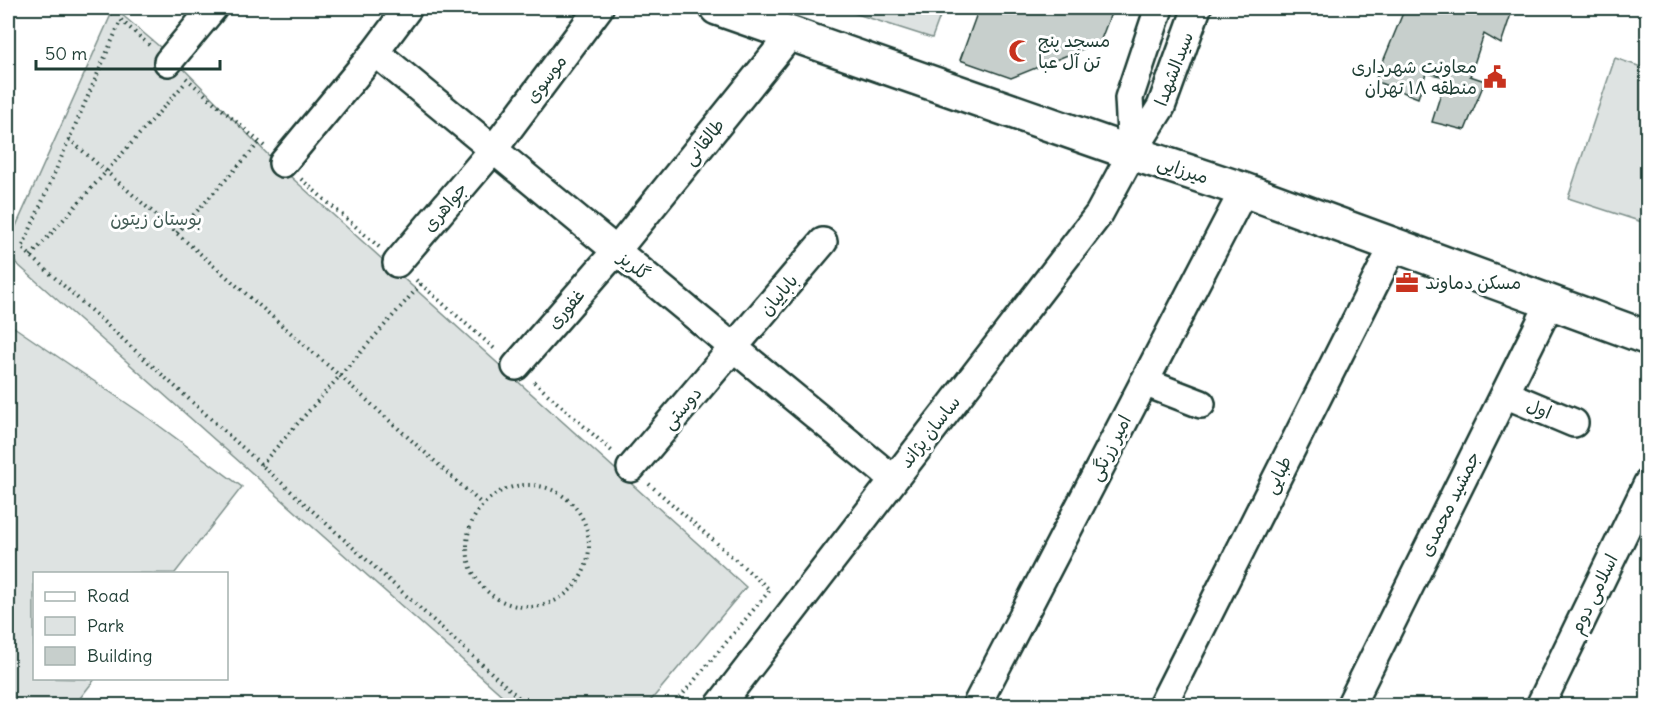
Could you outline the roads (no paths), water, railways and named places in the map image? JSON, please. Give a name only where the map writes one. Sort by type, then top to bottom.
[{"type":"main road","name":"میرزایی","points":[[717,8],[1244,190],[1647,338]]},
{"type":"street","points":[[168,62],[213,8]]},
{"type":"street","points":[[283,163],[375,52],[408,8]]},
{"type":"street","name":"موسوی","points":[[493,150],[599,8]]},
{"type":"street","name":"سیدالشهدا","points":[[1132,153],[1129,98],[1159,8]]},
{"type":"street","name":"سیدالشهدا","points":[[1132,153],[1161,107],[1197,8]]},
{"type":"street","name":"طالقانی","points":[[616,251],[792,33]]},
{"type":"street","name":"گلریز","points":[[375,52],[893,479]]},
{"type":"street","name":"جواهری","points":[[397,263],[493,150]]},
{"type":"street","name":"ساسان پژاند","points":[[719,705],[1099,214],[1132,153]]},
{"type":"street","name":"امیر زرنگی","points":[[976,705],[1244,190]]},
{"type":"street","name":"باباییان","points":[[734,348],[823,242]]},
{"type":"street","name":"طبایی","points":[[1162,705],[1394,246]]},
{"type":"street","name":"غفوری","points":[[516,366],[616,251]]},
{"type":"street","name":"جمشید محمدی","points":[[1350,705],[1550,303]]},
{"type":"street","name":"دوستی","points":[[631,468],[734,348]]},
{"type":"street","points":[[1144,382],[1201,404]]},
{"type":"street","name":"اول","points":[[1504,394],[1574,423]]},
{"type":"street","name":"اسلامی دوم","points":[[1540,705],[1647,483]]},
{"type":"place","name":"مسجد پنج تن آل عبا","points":[[1020,51]]},
{"type":"place","name":"معاونت شهرداری منطقه ۱۸ تهران","points":[[1495,77]]},
{"type":"place","name":"مسکن دماوند","points":[[1407,283]]},
{"type":"park label","name":"بوستان زیتون","points":[[156,219]]}]
